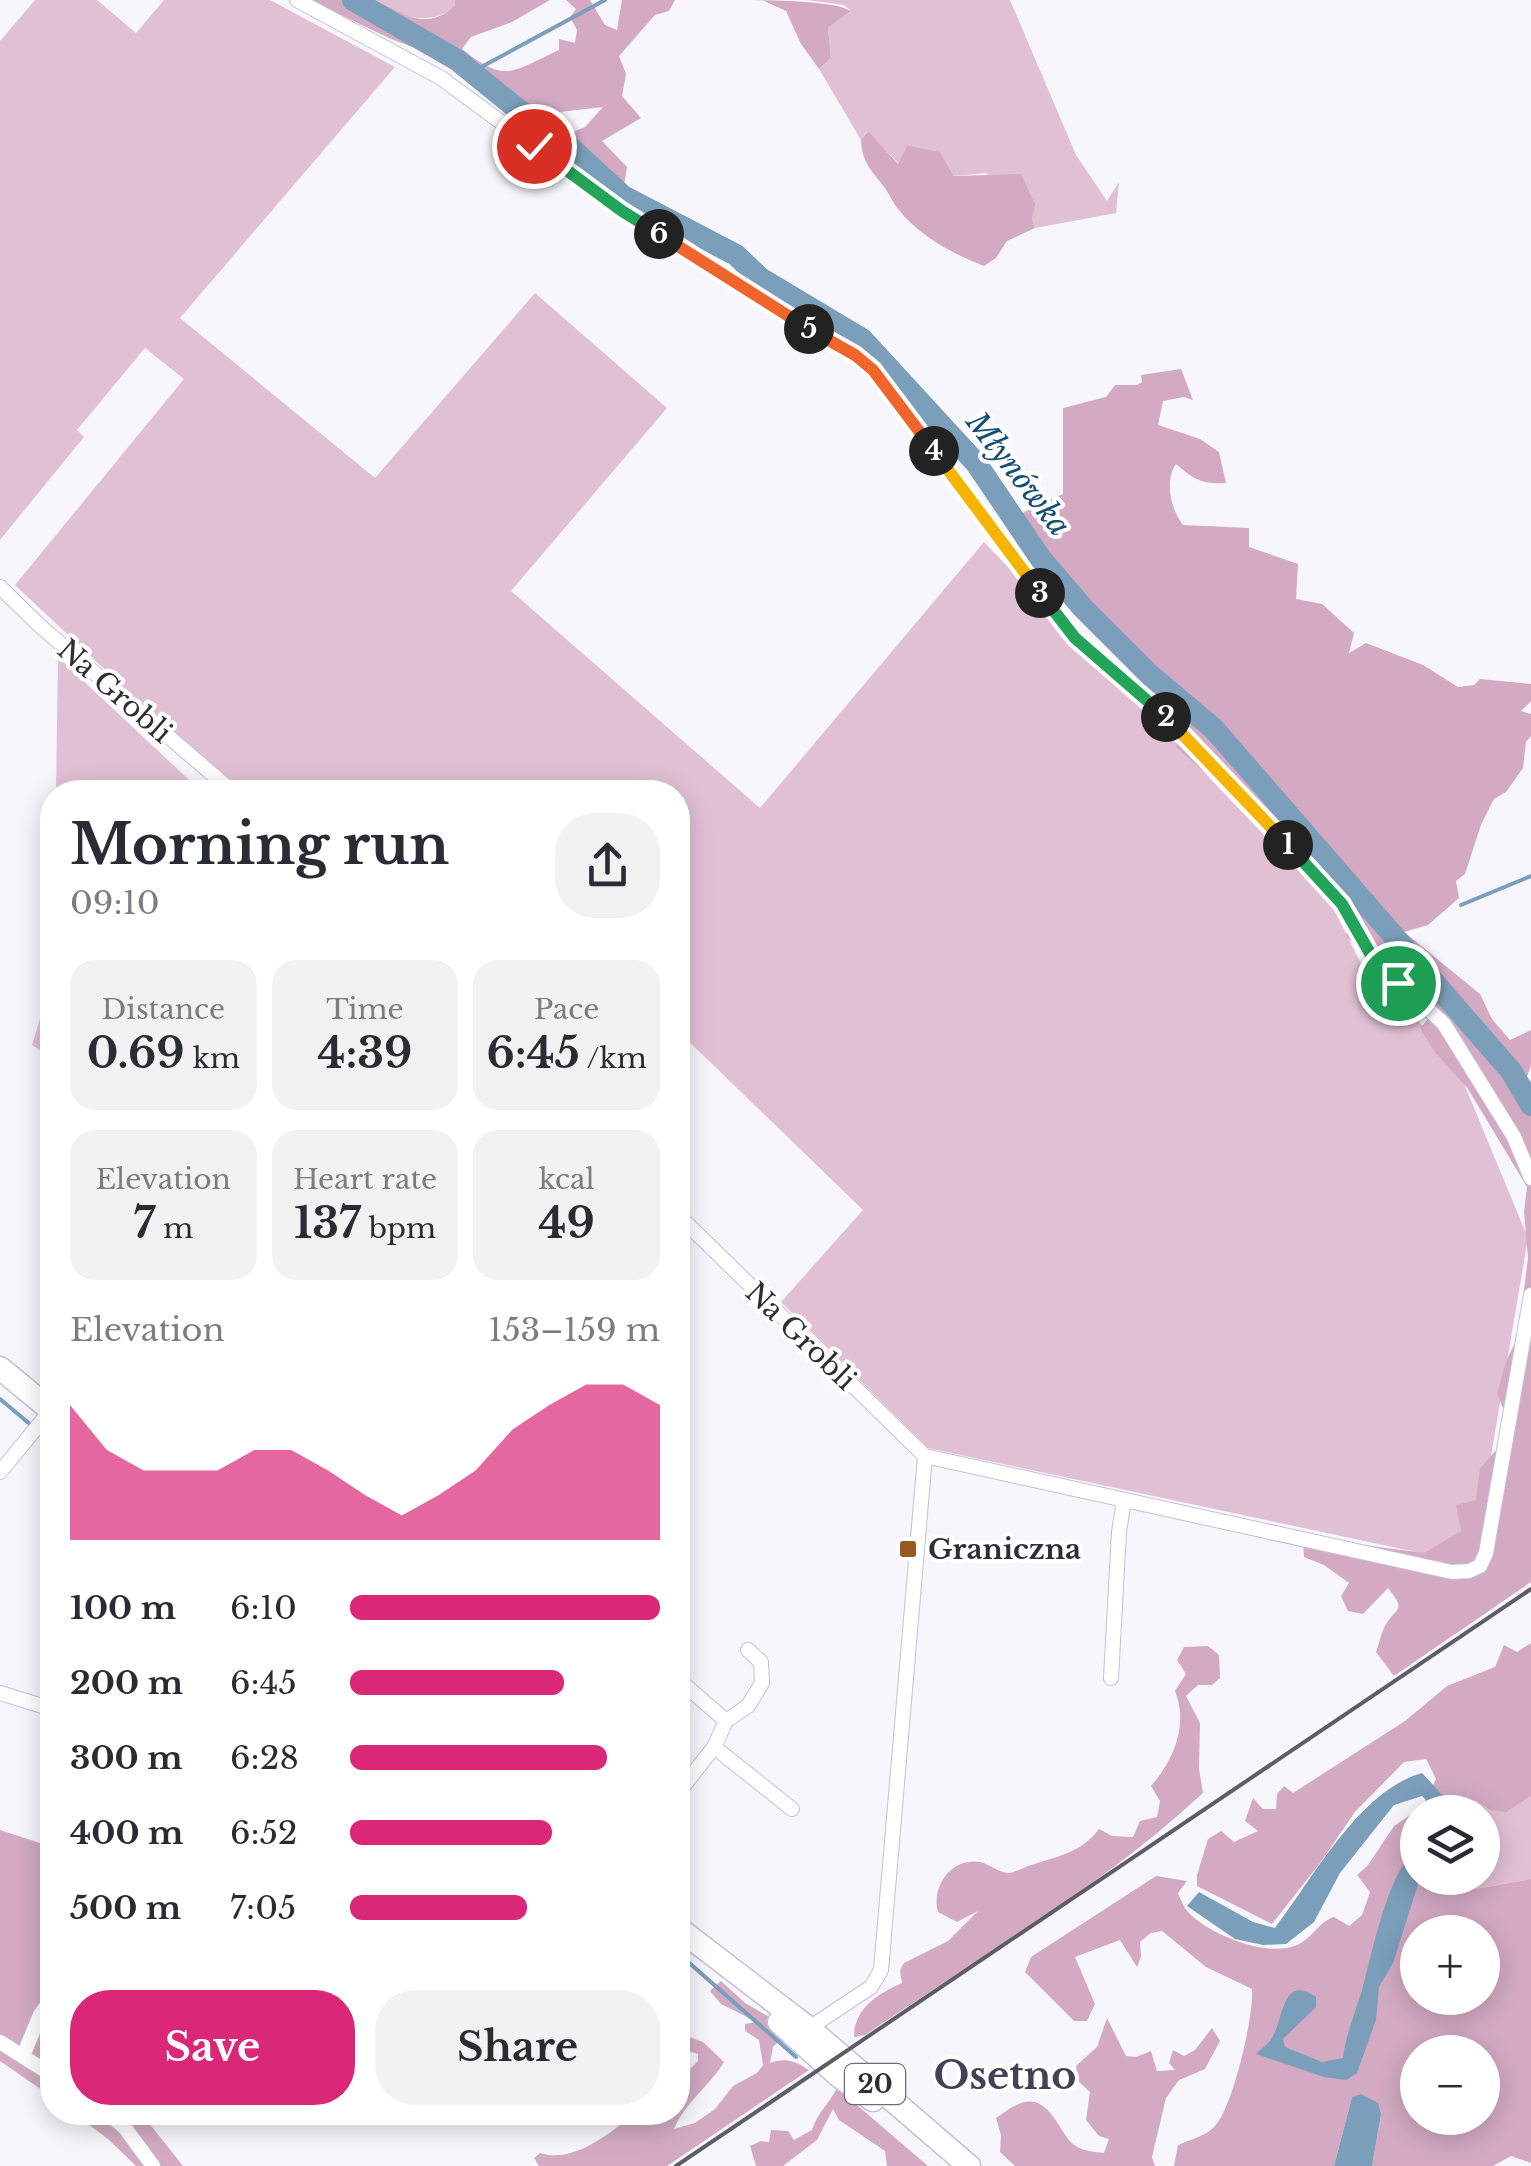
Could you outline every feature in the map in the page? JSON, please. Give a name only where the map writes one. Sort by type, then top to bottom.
[{"type":"main road","points":[[0,1368],[40,1400]]},
{"type":"main road","name":"20","points":[[690,1938],[750,1980],[968,2165]]},
{"type":"main road","name":"20","points":[[700,1946],[742,1990],[840,2077],[968,2165]]},
{"type":"street","points":[[297,0],[441,78],[622,211],[796,323],[855,355],[873,370],[1075,638],[1187,736],[1342,904],[1371,955],[1444,1024],[1514,1137],[1531,1178]]},
{"type":"street","name":"Na Grobli","points":[[0,587],[52,637],[219,780]]},
{"type":"street","name":"Na Grobli","points":[[690,1227],[925,1456]]},
{"type":"street","points":[[784,2026],[811,2030],[871,1987],[881,1970],[925,1456],[1452,1572],[1469,1571],[1480,1566],[1486,1553],[1531,1296]]},
{"type":"street","points":[[0,1472],[40,1424]]},
{"type":"street","points":[[1111,1678],[1124,1500]]},
{"type":"street","points":[[690,1778],[714,1747],[726,1722],[748,1706],[762,1682],[761,1662],[748,1650]]},
{"type":"street","points":[[690,1690],[726,1722]]},
{"type":"street","points":[[0,1692],[40,1705]]},
{"type":"street","points":[[714,1747],[792,1809]]},
{"type":"street","points":[[24,2056],[40,2015]]},
{"type":"street","points":[[0,2042],[40,2067]]},
{"type":"street","points":[[122,2125],[153,2166]]},
{"type":"shaded area","points":[[35,0],[97,0],[136,33],[164,0],[270,0],[395,67],[180,318],[375,478],[535,293],[667,408],[511,591],[760,808],[984,542],[1333,907],[1361,964],[1452,1055],[1528,1238],[1474,1556],[1458,1561],[928,1448],[781,1302],[863,1210],[690,1043],[690,780],[222,780],[15,585],[184,379],[145,348],[77,430],[84,437],[0,540],[0,41]]},
{"type":"shaded area","points":[[310,0],[367,0],[431,19],[455,6],[455,0],[550,0],[512,22],[471,37],[462,49],[489,67],[509,71],[559,50],[559,39],[575,43],[577,30],[570,17],[576,9],[566,0],[590,0],[605,25],[617,30],[622,0],[675,0],[669,11],[655,15],[619,56],[626,74],[622,96],[641,118],[602,141],[627,167],[623,192],[549,141],[585,127],[603,107],[508,112],[444,59],[391,39]]},
{"type":"shaded area","points":[[368,0],[455,0],[456,6],[423,18],[401,14]]},
{"type":"shaded area","points":[[762,0],[813,3],[850,11],[828,28],[831,58],[819,69],[801,44],[786,11]]},
{"type":"shaded area","points":[[807,0],[1010,0],[1076,155],[1107,201],[1119,182],[1116,213],[1035,228],[1034,204],[986,173],[954,176],[940,152],[899,164],[867,131],[861,140],[819,69],[831,58],[828,28],[850,10],[844,5]]},
{"type":"shaded area","points":[[868,131],[898,164],[907,146],[940,152],[954,176],[1021,174],[1035,204],[1035,228],[1007,241],[996,258],[984,266],[949,250],[926,236],[896,207],[863,155],[861,140]]},
{"type":"shaded area","points":[[1181,369],[1193,400],[1184,397],[1163,401],[1158,425],[1200,439],[1219,452],[1226,483],[1199,480],[1176,464],[1170,478],[1170,495],[1183,525],[1249,528],[1249,547],[1298,564],[1296,599],[1322,604],[1354,633],[1349,653],[1366,643],[1423,665],[1458,687],[1474,685],[1480,679],[1531,684],[1531,701],[1521,711],[1531,714],[1531,736],[1526,742],[1523,768],[1506,792],[1494,799],[1481,825],[1465,874],[1456,881],[1459,898],[1428,925],[1404,932],[1480,994],[1492,1019],[1510,1040],[1531,1030],[1527,1077],[1531,1082],[1531,1582],[1394,1676],[1376,1652],[1384,1628],[1398,1609],[1394,1596],[1388,1588],[1363,1614],[1348,1611],[1341,1596],[1349,1583],[1324,1565],[1304,1557],[1303,1540],[1424,1553],[1461,1531],[1456,1505],[1476,1500],[1480,1468],[1499,1447],[1507,1419],[1497,1393],[1518,1337],[1528,1258],[1524,1212],[1527,1187],[1468,1089],[1434,1051],[1420,1028],[1428,1019],[1414,989],[1373,964],[1346,936],[1350,914],[1302,876],[1281,853],[1287,839],[1233,786],[1215,782],[1176,747],[1185,713],[1118,655],[1069,603],[1005,521],[1063,494],[1063,408],[1106,397],[1115,385],[1137,385],[1142,382],[1141,375]]},
{"type":"shaded area","points":[[58,657],[189,780],[56,780]]},
{"type":"shaded area","points":[[40,1019],[40,1050],[32,1045]]},
{"type":"shaded area","points":[[1531,1643],[1531,1796],[1506,1812],[1500,1811],[1500,1795],[1428,1795],[1436,1779],[1426,1759],[1404,1762],[1355,1812],[1272,1924],[1197,1886],[1208,1839],[1221,1831],[1234,1842],[1258,1831],[1245,1821],[1253,1798],[1263,1809],[1276,1809],[1277,1794],[1284,1786],[1293,1793],[1405,1721],[1447,1686],[1495,1667],[1504,1645],[1517,1652]]},
{"type":"shaded area","points":[[1208,1646],[1219,1655],[1220,1678],[1212,1685],[1198,1685],[1186,1696],[1200,1723],[1203,1793],[1081,1891],[865,2035],[854,2037],[863,2010],[876,1997],[902,1983],[900,1970],[904,1963],[948,1941],[978,1911],[957,1922],[938,1912],[938,1893],[952,1869],[980,1862],[1009,1873],[1077,1849],[1099,1829],[1112,1836],[1133,1837],[1140,1821],[1157,1817],[1160,1801],[1151,1786],[1172,1754],[1179,1729],[1175,1691],[1186,1674],[1177,1660],[1184,1647]]},
{"type":"shaded area","points":[[1531,1796],[1531,1879],[1500,1884],[1500,1807]]},
{"type":"shaded area","points":[[1400,1822],[1400,1895],[1500,1895],[1500,1885],[1531,1879],[1531,2163],[1511,2156],[1493,2166],[1372,2166],[1381,2115],[1352,2097],[1334,2166],[1174,2166],[1178,2145],[1211,2130],[1221,2117],[1246,2040],[1252,1989],[1206,1967],[1162,1931],[1151,1933],[1140,1942],[1137,1967],[1120,1940],[1075,1957],[1095,2004],[1087,2021],[1074,2021],[1025,1972],[1031,1957],[1156,1876],[1187,1881],[1178,1893],[1184,1906],[1198,1921],[1225,1936],[1271,1949],[1297,1945],[1334,1917],[1349,1926],[1362,1915],[1370,1892],[1357,1875]]},
{"type":"shaded area","points":[[0,1830],[40,1843],[40,2089],[0,2061]]},
{"type":"shaded area","points":[[721,1981],[745,2003],[771,2018],[797,2048],[778,2042],[770,2063],[790,2061],[809,2070],[667,2166],[539,2166],[534,2158],[540,2153],[566,2154],[578,2150],[619,2125],[676,2125],[674,2129],[695,2123],[715,2109],[733,2086],[757,2073],[763,2065],[759,2040],[745,2031],[745,2024],[757,2022],[721,2004],[710,1991]]},
{"type":"shaded area","points":[[1107,2018],[1126,2056],[1151,2051],[1157,2071],[1175,2070],[1169,2063],[1173,2050],[1184,2056],[1195,2050],[1212,2028],[1220,2041],[1205,2069],[1179,2080],[1166,2098],[1152,2157],[1155,2166],[1015,2166],[1000,2152],[996,2118],[1025,2102],[1034,2102],[1047,2110],[1076,2146],[1104,2153],[1109,2139],[1099,2136],[1086,2120],[1090,2092],[1078,2081],[1076,2066],[1097,2047]]},
{"type":"shaded area","points":[[690,2037],[703,2042],[724,2062],[690,2104],[690,2069],[698,2061],[698,2054],[690,2052]]},
{"type":"shaded area","points":[[837,2088],[928,2166],[887,2166],[885,2151],[839,2120],[833,2109],[817,2140],[783,2166],[756,2166],[750,2146],[769,2142],[771,2130],[788,2131],[794,2140],[812,2130]]},
{"type":"shaded area","points":[[89,2125],[151,2125],[183,2166],[136,2166]]},
{"type":"water","points":[[1422,1773],[1442,1795],[1400,1795],[1400,1803],[1394,1805],[1340,1873],[1314,1922],[1286,1944],[1263,1945],[1235,1939],[1187,1906],[1199,1892],[1253,1922],[1275,1928],[1358,1816],[1399,1782]]},
{"type":"water","points":[[1400,1871],[1400,1895],[1415,1895],[1408,1915],[1400,1915],[1400,1941],[1379,1987],[1376,2020],[1357,2073],[1346,2080],[1324,2077],[1256,2054],[1271,2039],[1286,2000],[1297,1991],[1305,1991],[1316,1997],[1316,2007],[1283,2039],[1285,2047],[1322,2062],[1343,2058]]},
{"type":"water","points":[[1361,2094],[1378,2103],[1381,2115],[1372,2166],[1334,2166],[1352,2097]]},
{"type":"waterway","name":"Młynówka","points":[[353,0],[457,60],[561,139],[623,196],[736,255],[760,278],[862,339],[976,463],[1041,559],[1083,608],[1150,675],[1214,729],[1511,1071],[1531,1105]]},
{"type":"waterway","points":[[472,72],[605,0]]},
{"type":"waterway","points":[[1461,905],[1531,876]]},
{"type":"waterway","points":[[0,1399],[31,1425]]},
{"type":"waterway","points":[[690,1964],[796,2057]]},
{"type":"railway","points":[[676,2166],[1531,1589]]},
{"type":"place","name":"Graniczna","points":[[908,1549]]},
{"type":"district","name":"Osetno","points":[[1005,2076]]},
{"type":"route","points":[[534,146],[622,211],[796,323],[855,355],[873,370],[1075,638],[1187,736],[1342,904],[1371,955],[1398,983]]}]
